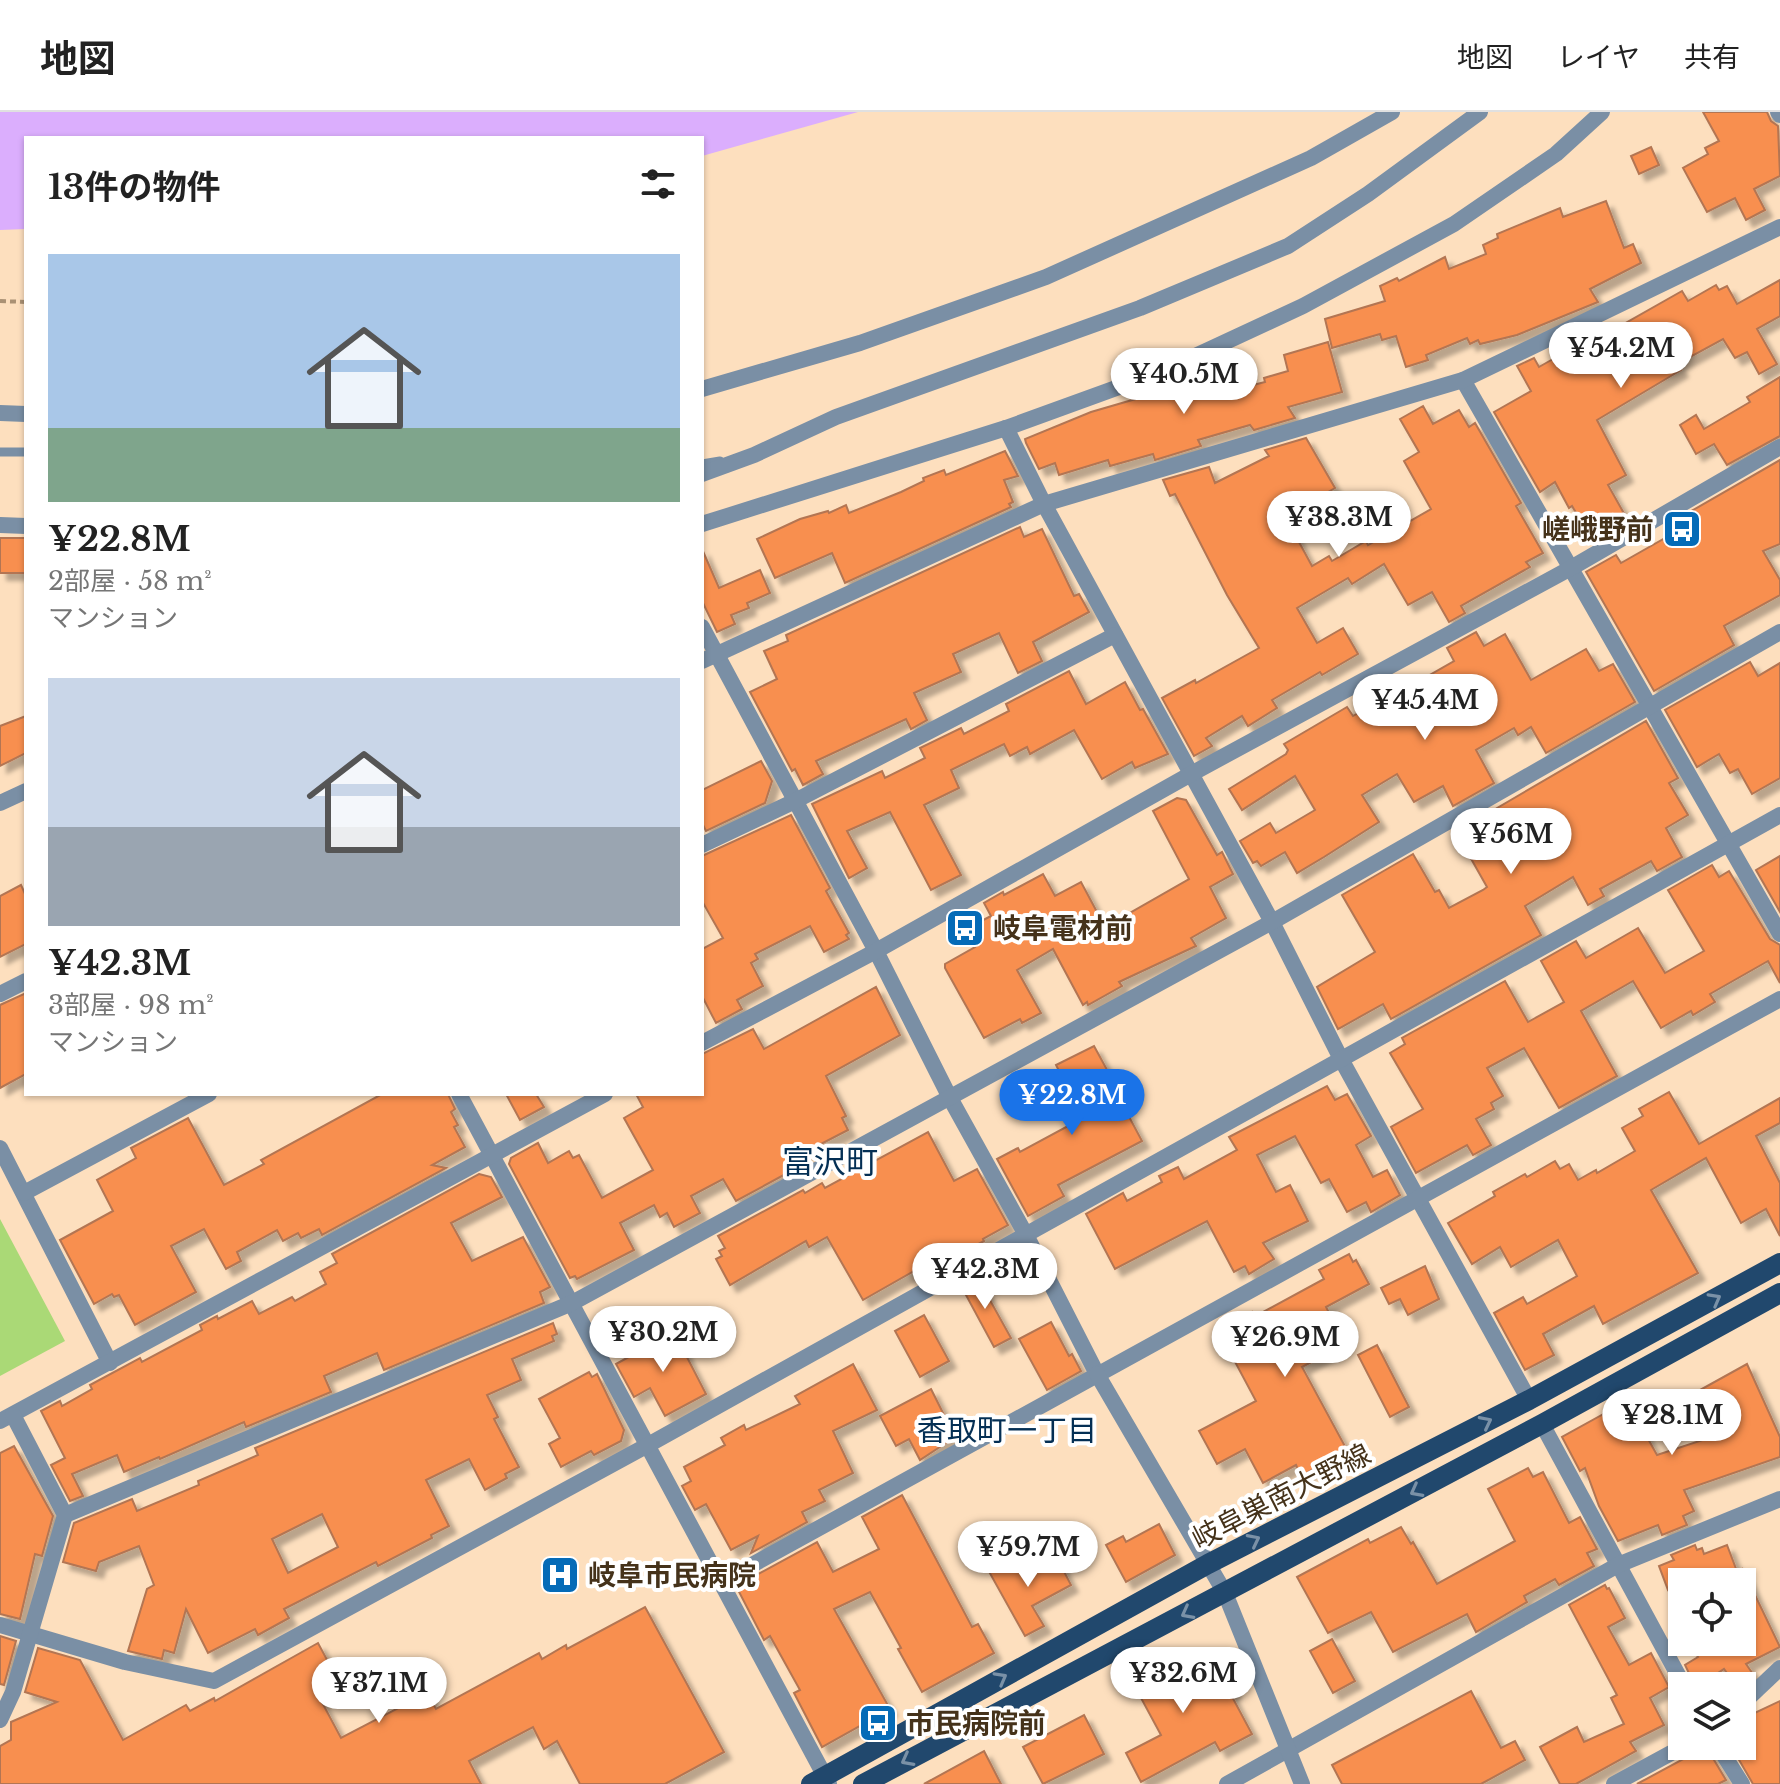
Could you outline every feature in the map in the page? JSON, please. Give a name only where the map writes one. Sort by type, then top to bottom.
[{"type":"main road","name":"岐阜巣南大野線","points":[[822,1781],[1208,1564],[1529,1400],[1780,1263]]},
{"type":"main road","name":"岐阜巣南大野線","points":[[863,1784],[1542,1424],[1780,1293]]},
{"type":"street","points":[[704,388],[860,343],[1046,277],[1311,158],[1392,112]]},
{"type":"street","points":[[704,473],[754,455],[836,417],[1140,308],[1288,246],[1368,194],[1480,112]]},
{"type":"street","points":[[704,523],[1006,428],[1163,371],[1303,306],[1454,224],[1556,154],[1602,112]]},
{"type":"street","points":[[710,657],[1044,504],[1463,380],[1780,227]]},
{"type":"street","points":[[1463,380],[1780,934]]},
{"type":"street","points":[[0,413],[24,414]]},
{"type":"street","points":[[1006,428],[1044,504],[1272,922],[1341,1059],[1529,1400]]},
{"type":"street","points":[[704,1042],[876,951],[1191,774],[1571,568],[1780,447]]},
{"type":"street","points":[[0,525],[24,526]]},
{"type":"street","points":[[65,1515],[572,1303],[1272,922],[1780,632]]},
{"type":"street","points":[[704,634],[710,657],[795,801],[876,951],[950,1098],[1026,1235],[1097,1374],[1225,1593],[1302,1784]]},
{"type":"street","points":[[704,844],[795,801],[1115,635]]},
{"type":"street","points":[[0,803],[24,792]]},
{"type":"street","points":[[0,1625],[125,1662],[214,1681],[648,1445],[1780,815]]},
{"type":"street","points":[[0,994],[24,982]]},
{"type":"street","points":[[721,1582],[1780,999]]},
{"type":"street","points":[[24,1193],[205,1096]]},
{"type":"street","points":[[460,1096],[721,1582],[822,1781]]},
{"type":"street","points":[[0,1720],[13,1692],[65,1515],[6,1418],[601,1096]]},
{"type":"street","points":[[0,1148],[110,1363]]},
{"type":"street","points":[[1542,1424],[1676,1672]]},
{"type":"street","points":[[1227,1784],[1618,1565],[1780,1499]]},
{"type":"street","points":[[1756,1691],[1780,1668]]},
{"type":"street","points":[[1614,1784],[1668,1755]]},
{"type":"street","points":[[1727,1760],[1742,1784]]},
{"type":"lane","points":[[0,452],[24,452]]},
{"type":"lane","points":[[704,464],[754,455]]},
{"type":"path","points":[[0,301],[24,302]]},
{"type":"green space","points":[[0,1219],[65,1341],[0,1376]]},
{"type":"shaded area","points":[[0,112],[858,112],[704,155],[704,136],[24,136],[24,229],[0,230]]},
{"type":"building","points":[[1703,112],[1767,112],[1771,121],[1778,126],[1780,176],[1754,189],[1765,210],[1746,220],[1735,198],[1707,212],[1683,168],[1708,154],[1705,148],[1719,141]]},
{"type":"building","points":[[1651,147],[1659,165],[1639,174],[1631,156]]},
{"type":"building","points":[[1606,201],[1624,248],[1633,244],[1641,263],[1590,289],[1598,302],[1517,335],[1480,344],[1478,340],[1470,344],[1467,338],[1426,355],[1428,360],[1406,367],[1396,336],[1382,340],[1380,334],[1332,348],[1325,319],[1385,301],[1380,286],[1397,278],[1399,281],[1445,257],[1449,269],[1486,254],[1483,245],[1498,238],[1497,234],[1560,208],[1563,217]]},
{"type":"building","points":[[1780,280],[1780,316],[1757,329],[1777,364],[1759,374],[1747,352],[1735,358],[1723,339],[1677,364],[1681,370],[1597,420],[1626,475],[1608,485],[1626,517],[1591,538],[1555,482],[1540,492],[1494,412],[1531,391],[1517,366],[1534,358],[1539,367],[1611,326],[1613,330],[1682,291],[1688,301],[1716,285],[1719,290],[1727,286],[1737,304]]},
{"type":"building","points":[[1328,342],[1342,392],[1288,407],[1295,418],[1254,430],[1250,425],[1198,440],[1201,446],[1155,460],[1153,454],[1110,466],[1108,460],[1059,475],[1055,463],[1039,469],[1026,443],[1025,439],[1091,412],[1139,398],[1137,393],[1190,370],[1202,398],[1265,382],[1264,378],[1288,371],[1284,355]]},
{"type":"building","points":[[1780,377],[1780,436],[1727,465],[1714,444],[1696,454],[1680,425],[1696,415],[1704,429],[1750,402],[1747,397]]},
{"type":"building","points":[[1423,406],[1433,424],[1459,410],[1469,427],[1475,423],[1521,503],[1516,506],[1543,553],[1526,562],[1530,567],[1461,606],[1465,613],[1449,622],[1432,592],[1408,605],[1384,564],[1352,584],[1348,578],[1297,608],[1317,643],[1343,628],[1358,654],[1272,700],[1277,708],[1248,726],[1242,716],[1206,738],[1212,746],[1194,756],[1162,698],[1259,648],[1227,595],[1175,494],[1170,496],[1163,480],[1209,467],[1215,483],[1269,456],[1265,450],[1306,438],[1335,488],[1318,498],[1320,503],[1287,520],[1312,566],[1329,556],[1332,561],[1366,541],[1368,545],[1431,509],[1404,461],[1419,452],[1400,419]]},
{"type":"building","points":[[1005,451],[1018,476],[1004,480],[1013,502],[1009,504],[1011,507],[845,583],[832,553],[775,578],[757,539],[800,519],[829,513],[846,505],[849,513],[901,492],[924,481],[923,478],[944,470],[946,475]]},
{"type":"building","points":[[1780,460],[1780,544],[1763,551],[1780,580],[1780,595],[1724,626],[1734,645],[1654,691],[1586,572],[1616,555],[1621,563],[1686,526],[1681,517]]},
{"type":"building","points":[[1020,527],[1024,537],[1042,529],[1074,596],[1079,594],[1089,612],[1033,642],[1042,661],[1018,673],[999,633],[953,654],[961,672],[914,693],[927,720],[911,729],[906,719],[816,761],[823,774],[803,785],[795,769],[792,771],[750,692],[777,679],[764,651],[788,641],[786,635]]},
{"type":"building","points":[[0,538],[24,538],[24,573],[0,573]]},
{"type":"building","points":[[704,554],[719,588],[760,570],[770,593],[747,603],[749,608],[731,615],[735,624],[717,632],[704,605]]},
{"type":"building","points":[[1476,632],[1484,646],[1505,634],[1531,680],[1586,649],[1599,671],[1613,664],[1635,702],[1546,753],[1531,727],[1518,735],[1514,728],[1476,750],[1494,783],[1453,806],[1443,786],[1414,802],[1397,774],[1362,795],[1379,822],[1297,873],[1285,852],[1261,866],[1257,861],[1253,863],[1240,841],[1270,823],[1276,833],[1315,810],[1295,776],[1242,810],[1229,789],[1286,754],[1288,750],[1284,744],[1347,707],[1353,716],[1370,709],[1454,661],[1447,648]]},
{"type":"building","points":[[1750,662],[1758,676],[1780,663],[1780,778],[1752,794],[1738,769],[1730,773],[1719,754],[1697,767],[1665,710]]},
{"type":"building","points":[[1069,671],[1086,704],[1125,682],[1168,754],[1135,768],[1132,762],[1102,779],[1074,730],[1030,754],[1027,747],[1010,756],[1004,744],[951,770],[959,788],[924,805],[961,875],[931,890],[890,812],[847,831],[867,868],[849,878],[812,804],[882,771],[885,778],[925,758],[920,748],[961,728],[964,734],[1009,711],[1006,704]]},
{"type":"building","points":[[24,717],[24,754],[0,766],[0,726]]},
{"type":"building","points":[[1646,721],[1678,778],[1669,783],[1688,815],[1666,828],[1682,857],[1657,871],[1651,861],[1600,889],[1604,896],[1588,905],[1573,877],[1525,906],[1541,935],[1391,1019],[1383,1004],[1338,1029],[1317,987],[1375,952],[1342,895],[1413,854],[1435,892],[1439,890],[1449,908],[1483,890],[1487,887],[1456,832]]},
{"type":"building","points":[[761,761],[772,781],[765,803],[706,831],[704,789]]},
{"type":"building","points":[[1177,798],[1186,800],[1217,855],[1222,852],[1233,874],[1210,887],[1226,918],[1191,938],[1196,946],[1119,982],[1122,986],[1088,1005],[1087,1002],[1083,1005],[1053,949],[1017,970],[1041,1013],[1022,1023],[1020,1019],[984,1038],[945,964],[975,947],[966,929],[991,916],[984,903],[1043,874],[1055,896],[1081,882],[1105,927],[1189,879],[1153,811]]},
{"type":"building","points":[[791,815],[830,888],[826,891],[849,933],[846,935],[849,939],[824,952],[810,926],[755,954],[758,959],[751,963],[763,986],[737,1000],[742,1009],[716,1023],[704,1000],[704,948],[723,938],[704,905],[704,855]]},
{"type":"building","points":[[1780,856],[1780,912],[1756,870]]},
{"type":"building","points":[[1712,865],[1719,877],[1729,871],[1770,939],[1780,945],[1780,983],[1768,961],[1710,994],[1715,1002],[1661,1028],[1633,981],[1581,1011],[1617,1076],[1559,1108],[1524,1048],[1487,1068],[1503,1096],[1491,1103],[1494,1109],[1476,1119],[1491,1145],[1473,1155],[1467,1145],[1416,1173],[1391,1127],[1423,1109],[1390,1053],[1405,1044],[1402,1038],[1505,981],[1528,1022],[1564,1002],[1541,961],[1576,941],[1586,958],[1638,928],[1665,973],[1704,951],[1668,890]]},
{"type":"building","points":[[21,885],[24,892],[24,945],[0,957],[0,896]]},
{"type":"building","points":[[876,987],[900,1035],[826,1076],[846,1116],[842,1118],[848,1130],[788,1161],[793,1170],[736,1201],[723,1179],[691,1196],[700,1213],[674,1227],[667,1213],[660,1217],[654,1205],[620,1223],[634,1250],[577,1279],[575,1276],[570,1278],[509,1164],[511,1158],[538,1143],[548,1163],[569,1151],[573,1158],[579,1155],[602,1198],[653,1170],[624,1118],[643,1107],[637,1096],[704,1096],[704,1053],[753,1029],[764,1049]]},
{"type":"building","points":[[24,994],[24,1075],[0,1088],[0,1005]]},
{"type":"building","points":[[1094,1046],[1112,1079],[1106,1082],[1142,1141],[1058,1185],[1064,1196],[1028,1216],[997,1159],[1018,1148],[1020,1152],[1083,1118],[1056,1065]]},
{"type":"building","points":[[1327,1086],[1335,1100],[1347,1094],[1371,1136],[1356,1145],[1373,1177],[1387,1170],[1400,1195],[1371,1212],[1366,1202],[1347,1212],[1329,1179],[1321,1183],[1295,1136],[1257,1155],[1276,1192],[1290,1185],[1308,1221],[1263,1243],[1274,1259],[1249,1274],[1245,1266],[1234,1272],[1207,1221],[1115,1269],[1086,1214],[1123,1193],[1127,1201],[1162,1182],[1159,1176],[1178,1167],[1184,1179],[1237,1150],[1229,1137]]},
{"type":"building","points":[[1669,1092],[1699,1144],[1780,1098],[1780,1123],[1756,1136],[1780,1183],[1780,1236],[1766,1209],[1741,1223],[1706,1158],[1651,1190],[1698,1273],[1603,1324],[1594,1306],[1543,1334],[1554,1355],[1525,1370],[1494,1313],[1523,1297],[1527,1304],[1577,1276],[1558,1240],[1511,1267],[1500,1247],[1472,1264],[1448,1223],[1495,1196],[1493,1192],[1555,1161],[1560,1169],[1569,1164],[1578,1180],[1635,1151],[1622,1128],[1643,1116],[1639,1109]]},
{"type":"building","points":[[378,1096],[449,1096],[455,1109],[451,1112],[458,1125],[454,1127],[465,1147],[432,1165],[446,1168],[322,1235],[319,1229],[301,1238],[298,1233],[283,1241],[277,1230],[237,1252],[241,1261],[226,1269],[204,1229],[171,1246],[196,1292],[135,1325],[119,1295],[114,1297],[112,1294],[94,1304],[60,1240],[113,1211],[97,1180],[136,1158],[131,1148],[188,1118],[224,1185],[264,1164],[261,1160]]},
{"type":"building","points":[[507,1096],[537,1096],[544,1107],[520,1120]]},
{"type":"building","points":[[928,1132],[954,1181],[977,1169],[1008,1225],[964,1252],[966,1256],[920,1279],[916,1270],[863,1300],[827,1237],[809,1247],[806,1241],[730,1285],[716,1259],[722,1256],[719,1251],[725,1248],[718,1236],[803,1190],[805,1193],[822,1183],[825,1188]]},
{"type":"building","points":[[479,1174],[491,1177],[502,1197],[451,1223],[472,1261],[523,1237],[550,1287],[540,1292],[544,1303],[384,1370],[377,1353],[324,1376],[331,1392],[246,1427],[244,1422],[124,1472],[117,1455],[72,1474],[83,1496],[70,1501],[51,1465],[65,1458],[41,1411],[60,1401],[62,1406],[92,1389],[90,1385],[202,1330],[200,1325],[217,1316],[218,1319],[252,1301],[259,1314],[292,1297],[295,1301],[326,1284],[320,1272],[337,1263],[332,1254]]},
{"type":"building","points":[[1349,1254],[1353,1262],[1356,1260],[1369,1284],[1326,1307],[1345,1344],[1302,1367],[1347,1450],[1301,1476],[1296,1465],[1263,1483],[1245,1449],[1217,1464],[1199,1431],[1256,1401],[1218,1330],[1252,1312],[1254,1317],[1324,1279],[1319,1270]]},
{"type":"building","points":[[1425,1266],[1439,1299],[1408,1315],[1400,1299],[1389,1304],[1381,1288]]},
{"type":"building","points":[[976,1275],[1011,1338],[994,1347],[960,1284]]},
{"type":"building","points":[[924,1315],[949,1361],[920,1377],[895,1331]]},
{"type":"building","points":[[1051,1322],[1069,1356],[1072,1354],[1081,1371],[1047,1390],[1019,1339]]},
{"type":"building","points":[[553,1323],[557,1334],[552,1336],[554,1341],[512,1359],[521,1380],[487,1395],[498,1417],[494,1419],[519,1467],[485,1490],[469,1459],[426,1480],[449,1526],[378,1566],[376,1562],[284,1609],[289,1618],[258,1635],[255,1629],[208,1653],[186,1609],[174,1653],[164,1650],[162,1659],[128,1651],[147,1589],[154,1585],[139,1546],[99,1562],[96,1571],[63,1562],[74,1523],[132,1499],[137,1511],[199,1485],[198,1481],[258,1455],[255,1448]],"holes":[[[322,1514],[338,1547],[288,1573],[272,1539]]]},
{"type":"building","points":[[674,1332],[706,1394],[665,1416],[650,1388],[634,1397],[616,1364]]},
{"type":"building","points":[[1377,1345],[1409,1407],[1390,1417],[1358,1355]]},
{"type":"building","points":[[853,1364],[877,1410],[833,1431],[853,1473],[819,1490],[825,1501],[802,1512],[807,1522],[751,1553],[758,1536],[731,1550],[706,1504],[695,1510],[682,1486],[691,1481],[684,1467],[725,1445],[721,1438],[744,1425],[746,1430],[800,1404],[795,1396]]},
{"type":"building","points":[[1747,1364],[1780,1437],[1780,1457],[1684,1490],[1694,1511],[1683,1516],[1687,1525],[1662,1535],[1658,1525],[1618,1541],[1599,1506],[1585,1468],[1580,1471],[1562,1437],[1627,1401],[1657,1455],[1718,1435],[1702,1403],[1705,1402],[1700,1390]]},
{"type":"building","points":[[589,1372],[592,1377],[597,1374],[624,1430],[621,1441],[594,1455],[591,1451],[561,1467],[549,1444],[560,1438],[539,1399]]},
{"type":"building","points":[[931,1389],[955,1437],[920,1460],[909,1439],[896,1446],[880,1416]]},
{"type":"building","points":[[14,1446],[53,1516],[42,1556],[35,1554],[20,1619],[0,1614],[0,1453]]},
{"type":"building","points":[[1528,1468],[1533,1477],[1543,1472],[1569,1523],[1580,1517],[1597,1549],[1587,1553],[1594,1566],[1559,1585],[1555,1579],[1524,1596],[1527,1602],[1476,1632],[1467,1614],[1393,1652],[1371,1612],[1328,1633],[1297,1577],[1368,1539],[1370,1543],[1401,1527],[1437,1584],[1515,1541],[1488,1489]]},
{"type":"building","points":[[902,1495],[972,1627],[978,1624],[994,1653],[922,1692],[870,1592],[834,1609],[890,1709],[822,1747],[794,1693],[800,1690],[770,1636],[764,1640],[737,1588],[817,1542],[833,1572],[879,1549],[862,1517]]},
{"type":"building","points":[[1159,1524],[1175,1555],[1126,1582],[1106,1545],[1123,1536],[1126,1542]]},
{"type":"building","points":[[1695,1545],[1697,1550],[1702,1548],[1704,1554],[1727,1545],[1736,1568],[1668,1568],[1668,1590],[1659,1566],[1674,1560],[1671,1555]]},
{"type":"building","points":[[1013,1554],[1024,1575],[1057,1558],[1071,1585],[1032,1606],[1044,1626],[1025,1636],[987,1568]]},
{"type":"building","points":[[1605,1585],[1609,1588],[1625,1618],[1608,1627],[1629,1665],[1651,1653],[1668,1688],[1650,1698],[1664,1725],[1630,1742],[1636,1751],[1576,1784],[1560,1784],[1540,1747],[1577,1727],[1584,1742],[1624,1724],[1611,1698],[1617,1695],[1569,1605]]},
{"type":"building","points":[[1756,1597],[1780,1647],[1746,1664],[1752,1672],[1726,1672],[1724,1669],[1720,1672],[1688,1672],[1685,1665],[1698,1657],[1756,1656]]},
{"type":"building","points":[[645,1607],[724,1752],[665,1784],[580,1784],[557,1741],[544,1749],[533,1727],[469,1761],[481,1784],[0,1784],[0,1746],[11,1740],[11,1722],[57,1702],[25,1692],[38,1648],[80,1660],[123,1740],[186,1705],[190,1711],[214,1698],[215,1701],[318,1643],[340,1684],[318,1695],[341,1738],[427,1693],[436,1709],[539,1653],[542,1659],[566,1645],[567,1649]]},
{"type":"building","points":[[0,1636],[16,1641],[4,1685],[0,1684]]},
{"type":"building","points":[[1332,1639],[1355,1681],[1333,1693],[1310,1651]]},
{"type":"building","points":[[1169,1649],[1191,1689],[1227,1671],[1234,1691],[1230,1693],[1252,1734],[1220,1751],[1215,1742],[1141,1782],[1126,1753],[1161,1735],[1127,1672]]},
{"type":"building","points":[[1471,1691],[1501,1748],[1515,1741],[1525,1760],[1481,1784],[1342,1784],[1332,1765]]},
{"type":"building","points":[[1780,1701],[1780,1784],[1753,1784],[1739,1760],[1756,1760],[1756,1712]]},
{"type":"building","points":[[1084,1715],[1104,1754],[1043,1784],[1023,1747]]},
{"type":"building","points":[[984,1751],[1001,1784],[924,1784]]},
{"type":"building","points":[[1682,1760],[1714,1760],[1726,1780],[1718,1784],[1637,1784]]},
{"type":"place","name":"嵯峨野前","points":[[1682,529]]},
{"type":"place","name":"岐阜電材前","points":[[965,928]]},
{"type":"place","name":"岐阜市民病院","points":[[560,1575]]},
{"type":"place","name":"市民病院前","points":[[878,1723]]},
{"type":"district","name":"富沢町","points":[[830,1162]]},
{"type":"district","name":"香取町一丁目","points":[[1007,1431]]}]
